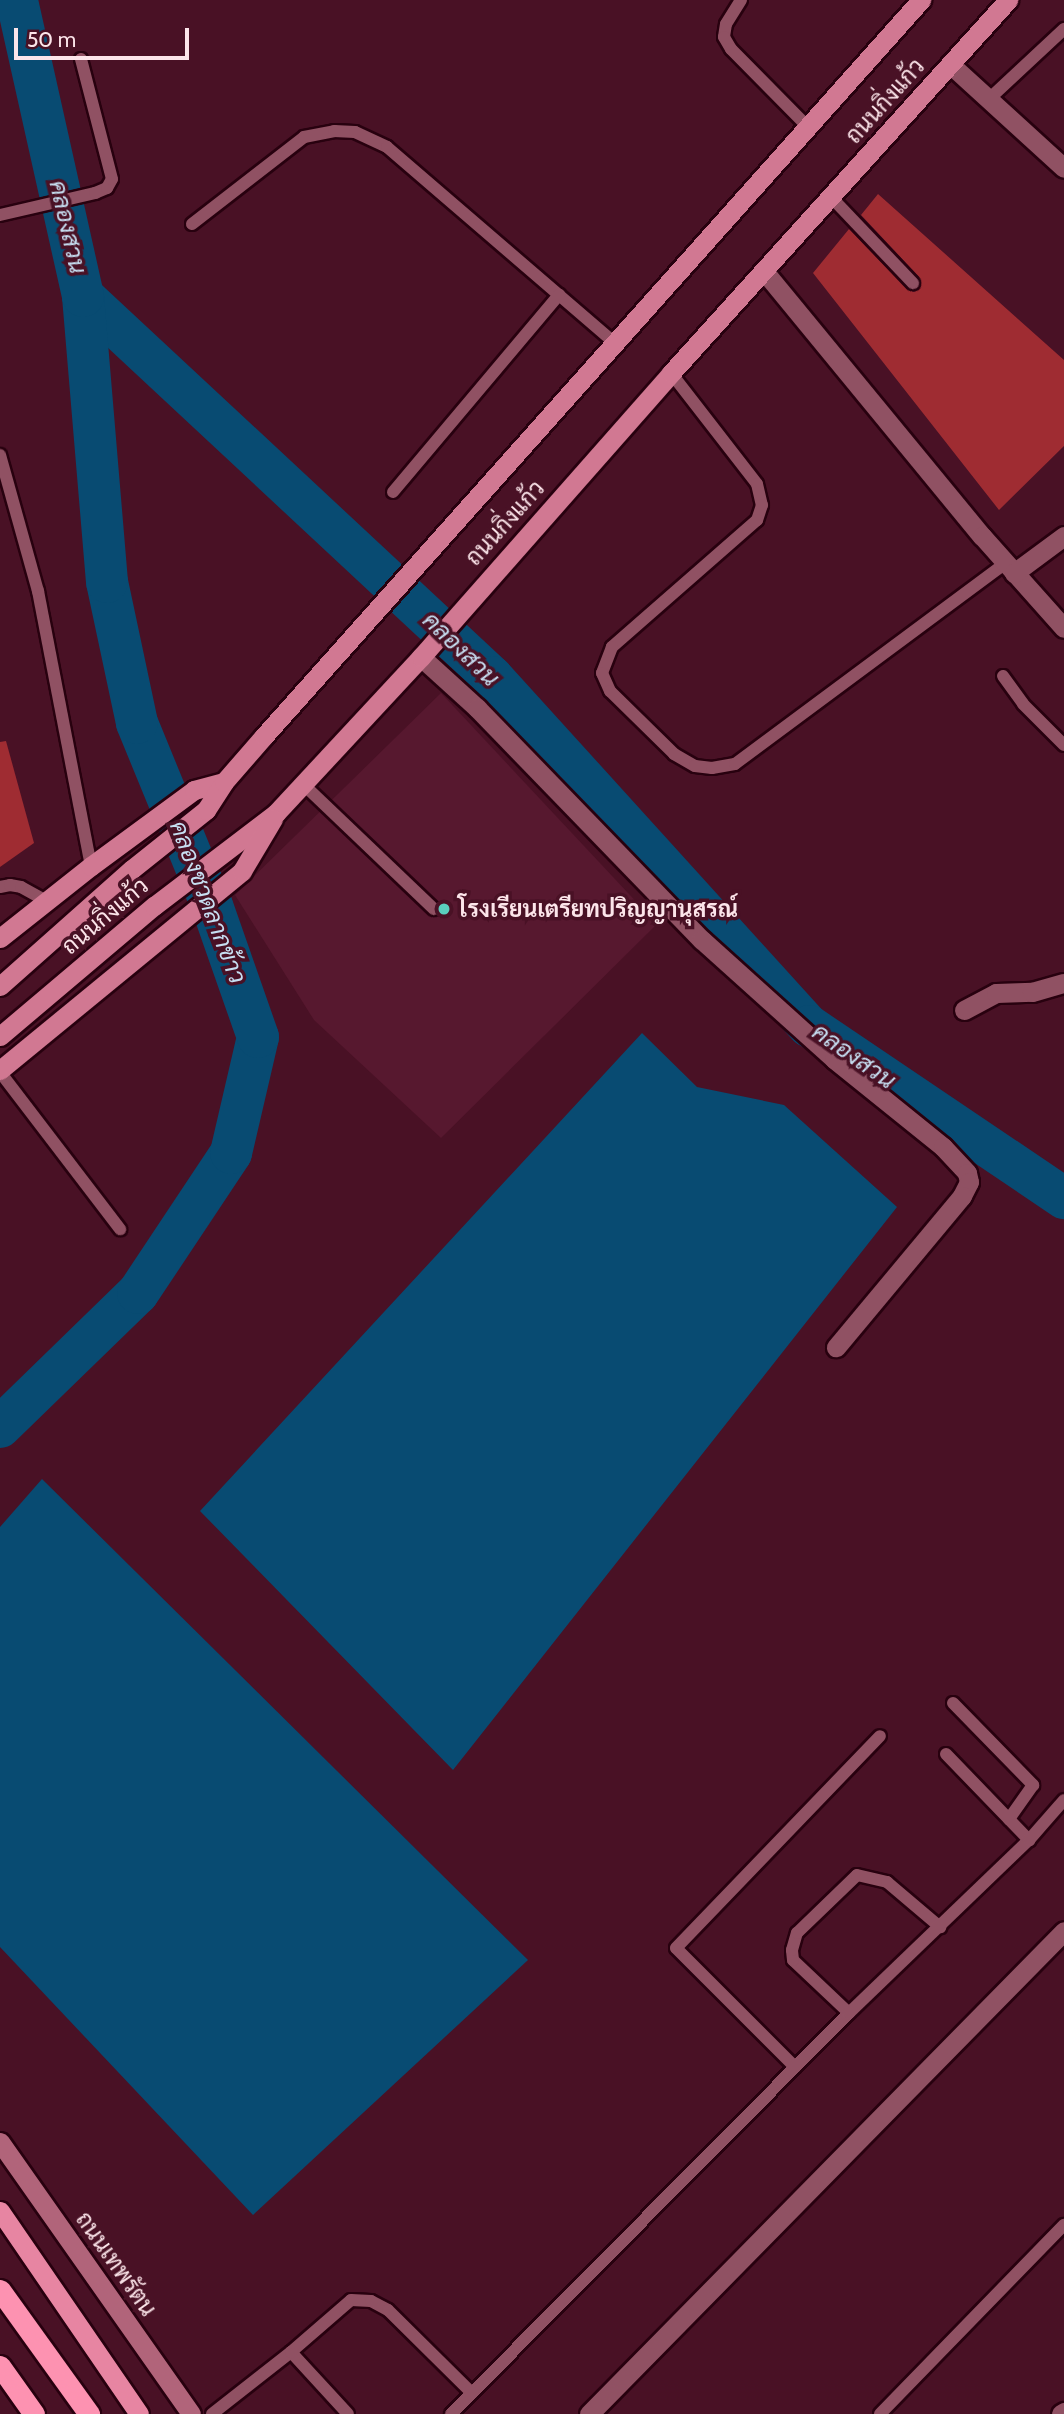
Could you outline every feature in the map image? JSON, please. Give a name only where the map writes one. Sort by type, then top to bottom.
[{"type":"highway","points":[[0,2211],[139,2414]]},
{"type":"highway","points":[[0,2290],[89,2414]]},
{"type":"highway","points":[[0,2366],[34,2414]]},
{"type":"main road","name":"ถนนกิ่งแก้ว","points":[[0,986],[132,869],[206,810],[224,782],[921,0]]},
{"type":"main road","name":"ถนนกิ่งแก้ว","points":[[0,1036],[154,906],[276,813],[423,655],[671,373],[1008,0]]},
{"type":"main road","points":[[2,933],[194,790],[224,782]]},
{"type":"main road","points":[[0,1071],[242,871],[276,813]]},
{"type":"main road","name":"ถนนเทพรัตน","points":[[0,2142],[191,2414]]},
{"type":"street","points":[[950,64],[1064,168]]},
{"type":"street","points":[[764,271],[1010,568],[1064,628]]},
{"type":"street","points":[[1010,568],[1064,536]]},
{"type":"street","points":[[423,655],[702,940],[834,1059],[943,1147],[967,1173],[969,1182],[962,1196],[836,1347]]},
{"type":"street","points":[[964,1010],[996,993],[1032,992],[1064,983]]},
{"type":"street","points":[[589,2414],[1064,1931]]},
{"type":"lane","points":[[741,0],[726,24],[724,37],[731,49],[808,127]]},
{"type":"lane","points":[[989,99],[1064,29]]},
{"type":"lane","points":[[0,215],[107,188],[112,179],[81,59]]},
{"type":"lane","points":[[192,224],[304,137],[334,131],[355,132],[387,147],[616,344]]},
{"type":"lane","points":[[831,197],[913,283]]},
{"type":"lane","points":[[393,492],[559,295]]},
{"type":"lane","points":[[671,373],[757,484],[762,505],[757,520],[612,647],[602,673],[610,691],[674,754],[695,766],[712,768],[735,764],[1010,568]]},
{"type":"lane","points":[[0,455],[4,482],[38,591],[90,866]]},
{"type":"lane","points":[[1003,676],[1023,704],[1064,745]]},
{"type":"lane","points":[[303,784],[434,909]]},
{"type":"lane","points":[[0,887],[21,887],[46,901]]},
{"type":"lane","points":[[0,1071],[120,1229]]},
{"type":"lane","points":[[953,1703],[1033,1785],[1009,1819]]},
{"type":"lane","points":[[795,2067],[676,1948],[880,1736]]},
{"type":"lane","points":[[946,1754],[1029,1840]]},
{"type":"lane","points":[[451,2414],[849,2013],[1029,1840],[1064,1800]]},
{"type":"lane","points":[[849,2013],[793,1960],[792,1950],[797,1933],[857,1875],[887,1882],[940,1927]]},
{"type":"lane","points":[[880,2414],[1064,2225]]},
{"type":"lane","points":[[212,2414],[291,2353],[351,2300],[372,2301],[388,2310],[472,2393]]},
{"type":"lane","points":[[291,2353],[348,2414]]},
{"type":"shaded area","name":"โรงเรียนเตรียทปริญญานุสรณ์","points":[[441,693],[657,924],[441,1138],[314,1020],[235,895]]},
{"type":"water","points":[[642,1033],[697,1087],[784,1105],[897,1207],[453,1770],[200,1511]]},
{"type":"water","points":[[42,1479],[528,1960],[253,2215],[0,1947],[0,1527]]},
{"type":"building","points":[[878,194],[1064,360],[1064,446],[999,510],[813,273],[849,229],[907,289],[914,292],[919,289],[919,277],[861,215]]},
{"type":"building","points":[[6,741],[34,843],[0,867],[0,742]]},
{"type":"waterway","name":"คลองชวดลากข้าว","points":[[0,1427],[138,1293],[231,1153],[258,1037],[212,906],[137,723],[107,582],[83,296],[17,0]]},
{"type":"waterway","name":"คลองสวน","points":[[83,296],[492,677],[809,1026],[1064,1198]]},
{"type":"place","name":"โรงเรียนเตรียทปริญญานุสรณ์","points":[[444,909]]}]
